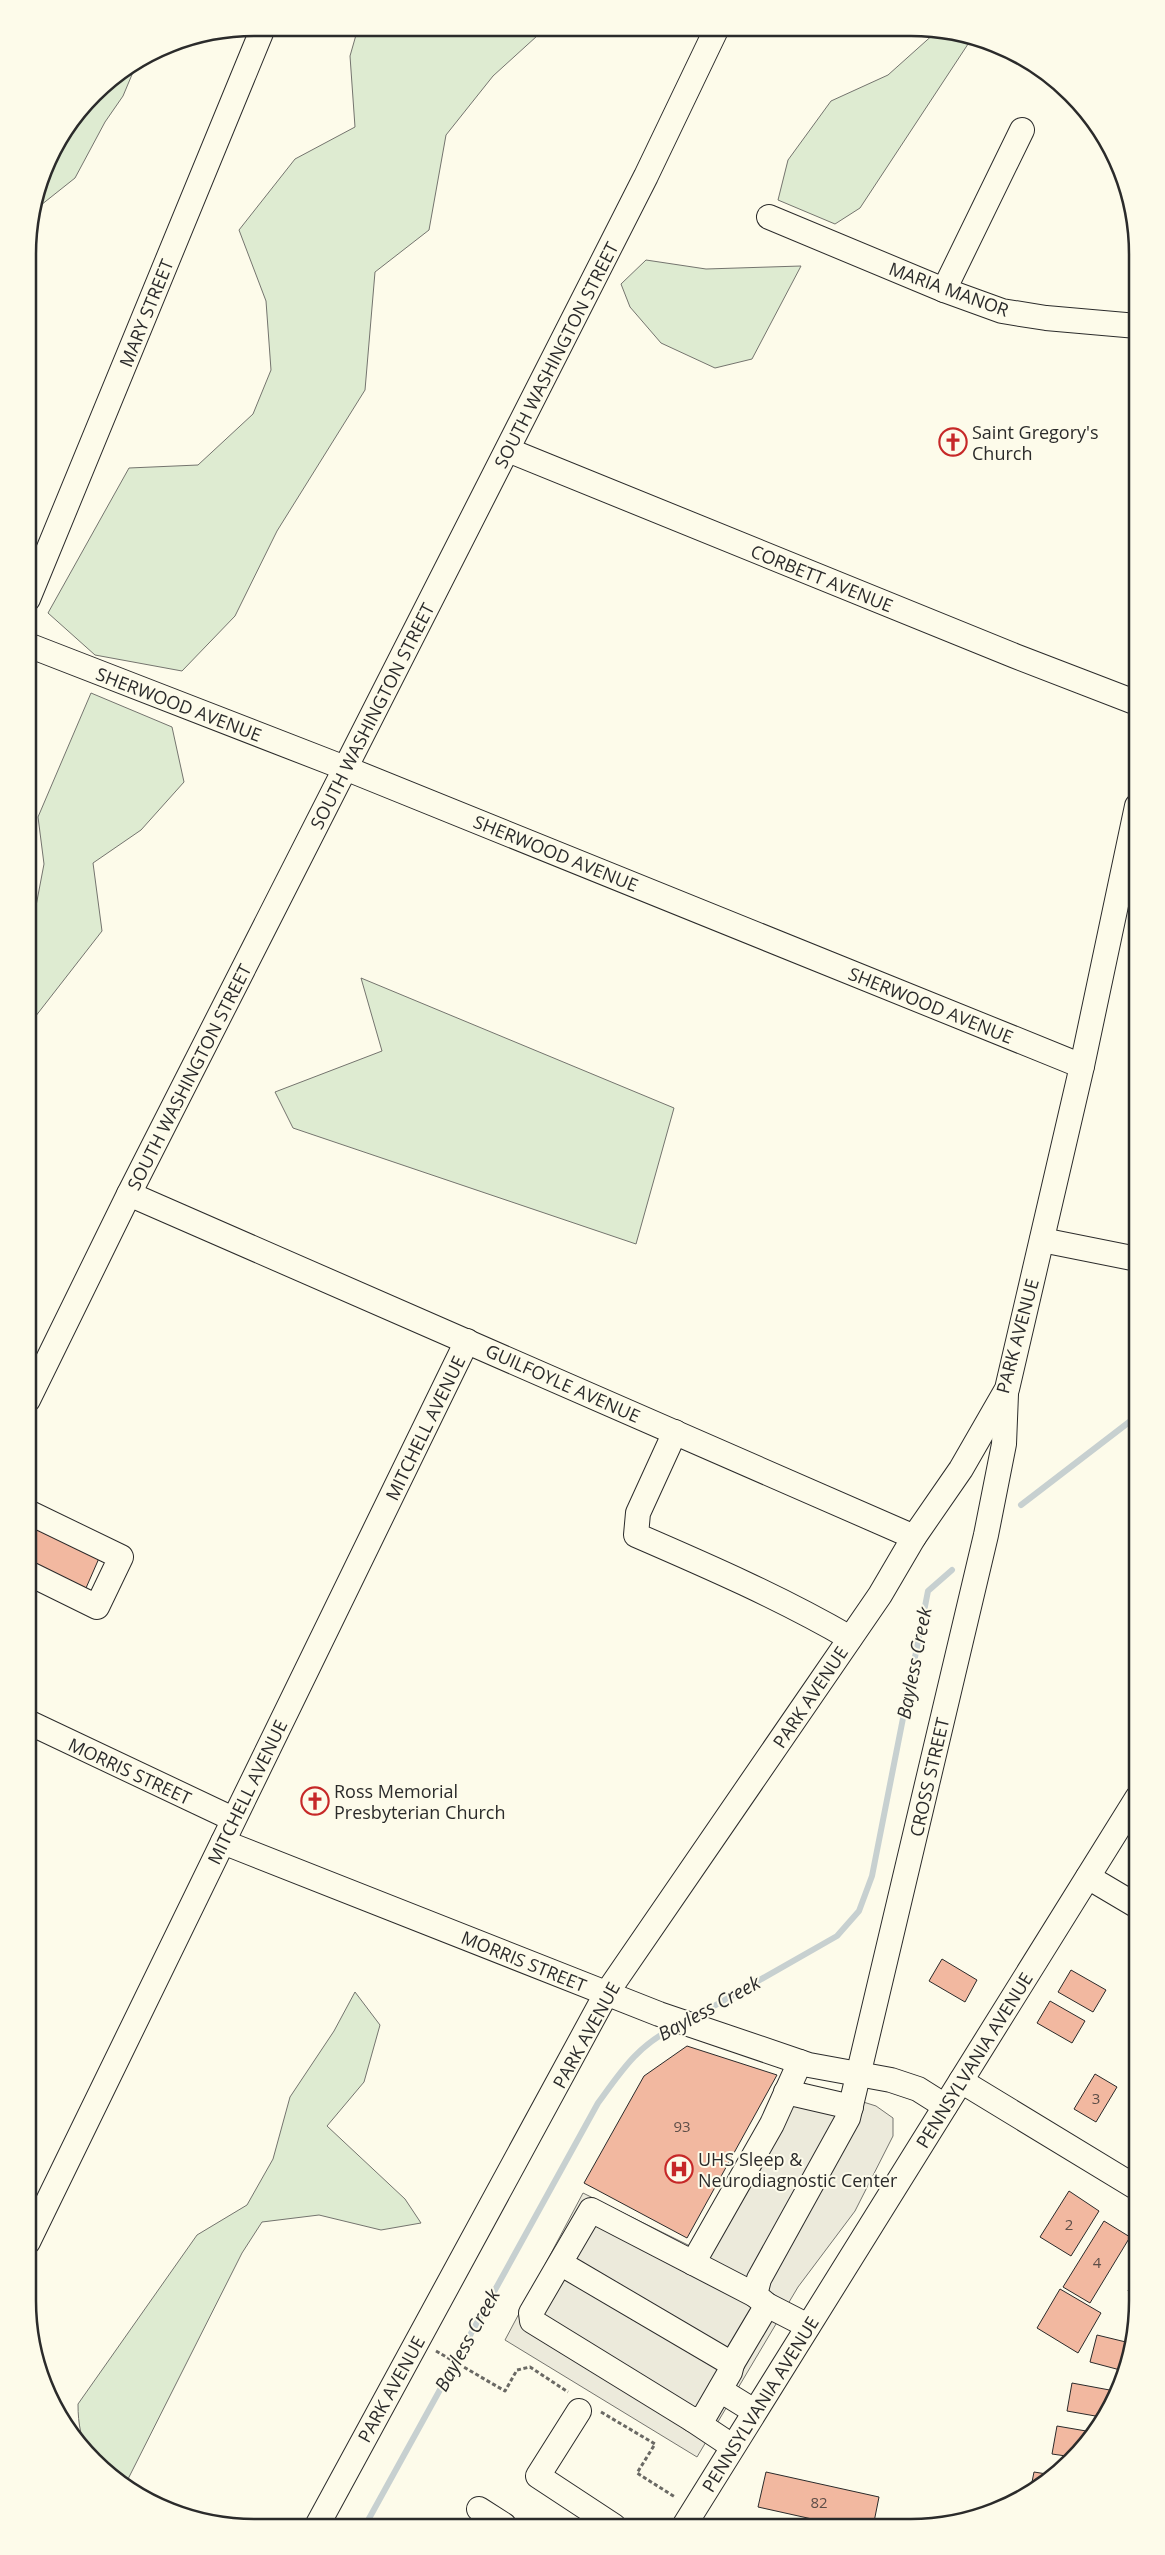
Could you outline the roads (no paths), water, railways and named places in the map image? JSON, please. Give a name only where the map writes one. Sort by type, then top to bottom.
[{"type":"street","name":"MARY STREET","points":[[36,580],[260,36]]},
{"type":"street","name":"SOUTH WASHINGTON STREET","points":[[36,1384],[129,1194],[646,176],[713,36]]},
{"type":"street","points":[[944,290],[1022,130]]},
{"type":"street","name":"MARIA MANOR","points":[[769,217],[944,290],[1002,311],[1046,318],[1129,325]]},
{"type":"street","name":"CORBETT AVENUE","points":[[508,450],[1129,701]]},
{"type":"street","name":"SHERWOOD AVENUE","points":[[36,648],[345,768],[1082,1066]]},
{"type":"street","name":"PARK AVENUE","points":[[321,2519],[606,1994],[880,1595],[914,1537],[961,1469],[1007,1390],[1082,1066],[1129,844]]},
{"type":"street","name":"GUILFOYLE AVENUE","points":[[129,1194],[914,1537]]},
{"type":"street","points":[[1042,1240],[1129,1257]]},
{"type":"street","name":"MITCHELL AVENUE","points":[[36,2226],[467,1341]]},
{"type":"street","name":"CROSS STREET","points":[[693,2420],[704,2417],[730,2372],[761,2300],[759,2279],[848,2118],[986,1535],[1004,1444],[1007,1390]]},
{"type":"street","points":[[675,1432],[638,1513],[636,1535],[786,1602],[850,1638]]},
{"type":"street","points":[[36,1516],[120,1557],[96,1607],[36,1578]]},
{"type":"street","name":"MORRIS STREET","points":[[36,1726],[233,1819]]},
{"type":"street","name":"PENNSYLVANIA AVENUE","points":[[688,2519],[1129,1811]]},
{"type":"street","name":"MORRIS STREET","points":[[223,1842],[659,2014],[800,2062],[860,2073]]},
{"type":"street","points":[[1088,1877],[1129,1901]]},
{"type":"street","points":[[693,2263],[772,2124],[800,2062]]},
{"type":"street","points":[[860,2073],[918,2089],[945,2106]]},
{"type":"street","points":[[961,2080],[1129,2183]]},
{"type":"street","points":[[786,2092],[851,2107]]},
{"type":"street","points":[[732,2446],[532,2320],[531,2313],[591,2210],[808,2326]]},
{"type":"street","points":[[560,2263],[732,2364]]},
{"type":"street","points":[[720,2390],[754,2412]]},
{"type":"street","points":[[579,2411],[538,2476],[603,2519]]},
{"type":"street","points":[[479,2509],[495,2519]]},
{"type":"waterway","name":"Bayless Creek","points":[[1021,1505],[1129,1422]]},
{"type":"waterway","name":"Bayless Creek","points":[[693,2018],[837,1936],[859,1911],[872,1876],[928,1591],[952,1570]]},
{"type":"waterway","name":"Bayless Creek","points":[[369,2519],[598,2103],[623,2069],[640,2051],[650,2042],[675,2027]]},
{"type":"place","name":"Saint Gregory's Church","points":[[953,442]]},
{"type":"place","name":"Ross Memorial Presbyterian Church","points":[[315,1801]]},
{"type":"place","name":"UHS Sleep & Neurodiagnostic Center","points":[[679,2169]]}]
